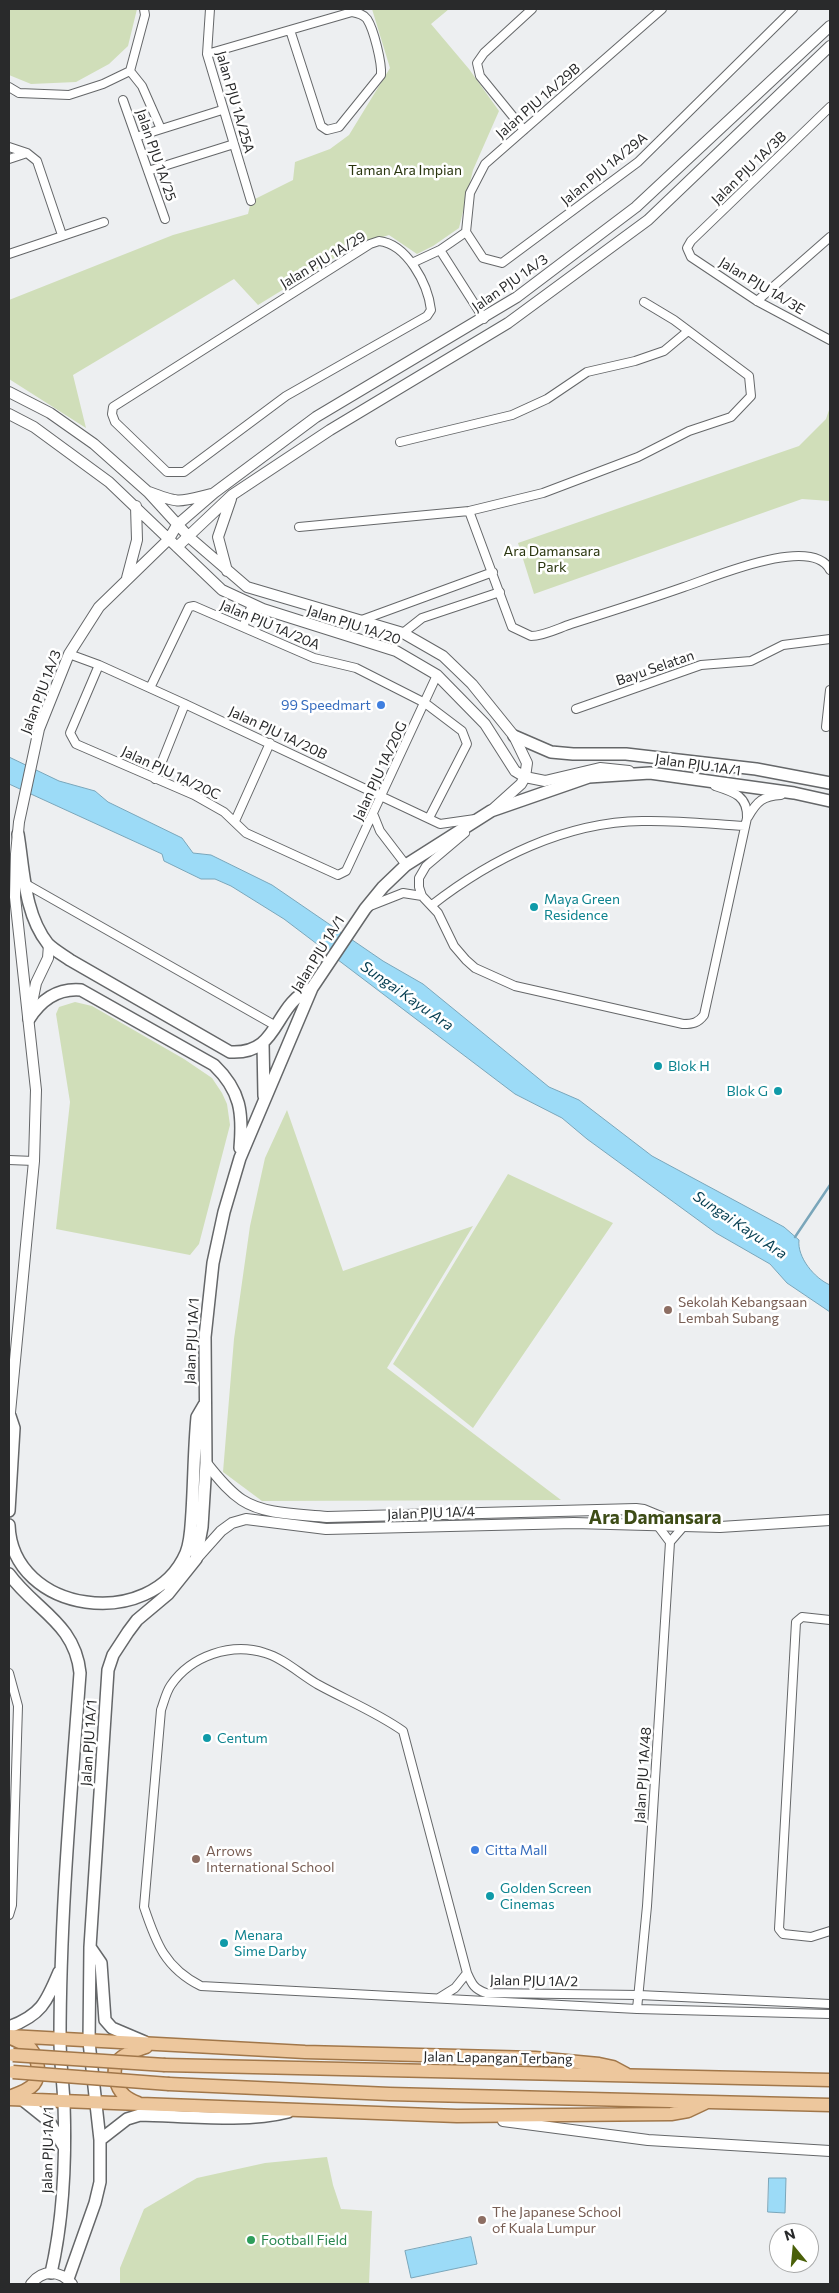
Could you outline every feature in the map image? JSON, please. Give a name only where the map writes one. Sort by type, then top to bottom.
[{"type":"main road","name":"Jalan PJU 1A/1","points":[[514,736],[551,752],[626,754],[756,769],[830,784]]},
{"type":"main road","name":"Jalan PJU 1A/1","points":[[70,2281],[100,2182],[100,2140],[89,2042],[90,1947],[108,1670],[113,1655],[137,1620],[168,1594],[196,1559],[202,1527],[206,1463],[205,1337],[213,1263],[224,1212],[240,1158],[313,986],[365,909],[383,886],[406,865],[477,818],[491,811],[589,777],[650,773],[794,793],[830,801]]},
{"type":"main road","points":[[18,834],[15,854],[26,884],[33,917],[49,945],[70,960],[230,1052],[244,1053],[263,1043],[292,1001],[300,993],[313,986]]},
{"type":"main road","points":[[29,1019],[44,1000],[55,994],[72,989],[81,990],[214,1065],[225,1076],[241,1110],[240,1158]]},
{"type":"main road","points":[[263,1043],[262,1076],[264,1100]]},
{"type":"main road","points":[[9,1525],[14,1548],[23,1566],[46,1589],[61,1596],[102,1604],[138,1598],[160,1586],[186,1553],[190,1534],[197,1417],[205,1404]]},
{"type":"main road","points":[[9,1511],[14,1428],[10,1416]]},
{"type":"main road","name":"Jalan PJU 1A/1","points":[[9,1574],[60,1624],[71,1639],[79,1661],[80,1673],[62,1924],[60,2040],[65,2148],[60,2226],[51,2273]]},
{"type":"main road","points":[[90,1947],[101,1963],[105,2020],[112,2028],[150,2045]]},
{"type":"main road","points":[[9,2027],[25,2020],[45,2005],[62,1965]]},
{"type":"main road","points":[[9,2037],[305,2052],[535,2058],[599,2064],[613,2067],[629,2076]]},
{"type":"main road","points":[[9,2037],[30,2048],[36,2058],[37,2068],[34,2084],[24,2092],[9,2098]]},
{"type":"main road","points":[[140,2105],[124,2095],[116,2079],[115,2069],[118,2061],[125,2055],[150,2045]]},
{"type":"main road","name":"Jalan Lapangan Terbang","points":[[11,2054],[165,2065],[830,2080]]},
{"type":"main road","points":[[11,2072],[169,2084],[399,2094],[830,2105]]},
{"type":"main road","points":[[9,2098],[24,2101],[457,2116],[671,2114],[688,2111],[705,2103]]},
{"type":"main road","points":[[24,2101],[49,2121],[65,2148]]},
{"type":"main road","points":[[100,2140],[126,2119],[140,2115],[246,2117],[272,2116],[292,2110]]},
{"type":"street","points":[[9,87],[20,92],[69,95],[103,84],[130,71],[145,15],[144,9]]},
{"type":"street","name":"Jalan PJU 1A/25A","points":[[210,9],[207,54],[222,110],[251,200]]},
{"type":"street","points":[[524,130],[480,76],[477,63],[484,52],[532,9]]},
{"type":"street","name":"Jalan PJU 1A/29B","points":[[466,232],[470,193],[486,164],[662,9]]},
{"type":"street","name":"Jalan PJU 1A/29A","points":[[466,232],[483,258],[502,263],[638,162],[794,9]]},
{"type":"street","points":[[207,54],[352,12],[360,14],[367,20],[370,29],[381,65],[380,75],[339,127],[327,130],[321,126],[290,30]]},
{"type":"street","name":"Jalan PJU 1A/3","points":[[18,834],[39,729],[69,654],[98,607],[169,539],[177,525],[214,493],[316,417],[517,297],[636,207],[830,26]]},
{"type":"street","points":[[177,547],[232,495],[330,430],[508,323],[648,220],[830,46]]},
{"type":"street","points":[[130,71],[142,86],[161,130]]},
{"type":"street","name":"Jalan PJU 1A/25","points":[[123,100],[165,219]]},
{"type":"street","name":"Jalan PJU 1A/3B","points":[[687,248],[691,241],[830,107]]},
{"type":"street","points":[[136,137],[222,110]]},
{"type":"street","points":[[148,171],[234,144]]},
{"type":"street","points":[[9,147],[27,153],[37,161],[62,235]]},
{"type":"street","points":[[9,159],[27,153]]},
{"type":"street","points":[[9,254],[104,222]]},
{"type":"street","points":[[412,263],[440,250],[466,232]]},
{"type":"street","name":"Jalan PJU 1A/29","points":[[379,241],[389,242],[412,263],[430,302],[431,310],[427,316],[286,396],[184,472],[167,472],[115,422],[112,414],[113,407],[370,244],[379,241]]},
{"type":"street","points":[[758,301],[828,241]]},
{"type":"street","name":"Jalan PJU 1A/3E","points":[[687,248],[691,257],[758,301],[830,340]]},
{"type":"street","points":[[440,250],[484,318]]},
{"type":"street","points":[[299,527],[470,511],[543,493],[638,457],[689,431],[731,417],[751,396],[749,376],[688,331],[644,302]]},
{"type":"street","points":[[400,442],[512,415],[548,399],[587,372],[635,362],[664,350],[688,331]]},
{"type":"street","name":"Jalan PJU 1A/20","points":[[9,392],[50,413],[94,444],[148,492],[189,537],[227,572],[247,587],[359,621],[403,632],[443,656],[472,684],[514,736],[527,763],[525,777],[509,765],[484,724],[437,676],[396,651],[252,605],[222,590],[136,505],[78,458],[34,427],[9,414]]},
{"type":"street","points":[[148,492],[174,502],[189,501],[214,493]]},
{"type":"street","points":[[227,572],[218,537],[232,495]]},
{"type":"street","points":[[127,578],[137,540],[136,505]]},
{"type":"street","points":[[470,511],[514,630],[536,636],[685,587],[738,567],[771,558],[819,558],[827,564],[830,570]]},
{"type":"street","name":"Jalan PJU 1A/20","points":[[359,621],[493,572]]},
{"type":"street","points":[[403,632],[422,618],[500,592]]},
{"type":"street","points":[[243,627],[252,605]]},
{"type":"street","name":"Jalan PJU 1A/20A","points":[[150,688],[189,607],[194,606],[314,658],[356,668],[425,703],[462,732],[467,744],[429,818]]},
{"type":"street","name":"Bayu Selatan","points":[[576,709],[701,664],[751,661],[783,646],[830,639]]},
{"type":"street","name":"Jalan PJU 1A/20B","points":[[69,654],[99,665],[185,704],[440,824],[477,818]]},
{"type":"street","name":"Jalan PJU 1A/20C","points":[[99,665],[70,733],[76,744],[194,796],[224,812],[246,833],[338,875],[343,875]]},
{"type":"street","name":"Jalan PJU 1A/20G","points":[[343,875],[374,816],[381,796],[437,676]]},
{"type":"street","points":[[826,727],[830,690]]},
{"type":"street","points":[[155,779],[185,704]]},
{"type":"street","points":[[235,821],[270,744]]},
{"type":"street","points":[[422,896],[419,878],[426,866],[491,811],[525,777],[545,781],[600,768],[650,773]]},
{"type":"street","points":[[365,909],[403,893],[422,896],[432,905],[442,919],[454,946],[466,960],[475,968],[504,982],[683,1024],[692,1024],[700,1021],[704,1016],[746,822],[747,809],[744,800],[738,794],[700,781]]},
{"type":"street","points":[[746,822],[758,800],[766,796],[794,793]]},
{"type":"street","points":[[374,816],[380,831],[406,865]]},
{"type":"street","points":[[432,905],[503,858],[576,830],[640,821],[746,822]]},
{"type":"street","points":[[9,1429],[34,1161],[36,1090],[15,897],[15,854]]},
{"type":"street","points":[[26,884],[276,1026]]},
{"type":"street","points":[[29,1019],[36,983],[48,958],[49,945]]},
{"type":"street","points":[[9,1160],[34,1161]]},
{"type":"street","name":"Jalan PJU 1A/4","points":[[206,1463],[227,1488],[242,1500],[252,1505],[290,1513],[327,1517],[636,1509],[644,1510],[683,1527]]},
{"type":"street","points":[[290,1513],[290,1525]]},
{"type":"street","name":"Jalan PJU 1A/4","points":[[196,1559],[221,1531],[239,1520],[246,1519],[326,1529],[574,1523],[683,1527],[830,1520]]},
{"type":"street","points":[[658,1526],[670,1542],[683,1527]]},
{"type":"street","name":"Jalan PJU 1A/48","points":[[637,2008],[647,1906],[670,1542]]},
{"type":"street","points":[[830,1620],[802,1617],[796,1622],[779,1929],[783,1934],[811,1937],[830,1931]]},
{"type":"street","name":"Jalan PJU 1A/2","points":[[830,2004],[638,1995],[486,1993],[474,1987],[468,1973],[403,1731],[387,1720],[317,1684],[266,1653],[243,1648],[208,1655],[186,1668],[170,1686],[161,1710],[144,1907],[154,1937],[169,1963],[182,1976],[201,1986],[637,2008],[830,2014]]},
{"type":"street","points":[[9,1673],[12,1691],[18,1706],[12,1886],[9,1915]]},
{"type":"street","points":[[9,1705],[18,1706]]},
{"type":"street","points":[[439,1998],[455,1988],[468,1973]]},
{"type":"street","points":[[457,2116],[526,2123],[648,2140],[830,2151]]},
{"type":"street","points":[[31,2284],[37,2278],[51,2273],[70,2281]]},
{"type":"green space","points":[[9,9],[137,9],[128,46],[109,64],[76,82],[31,84],[9,75]]},
{"type":"green space","name":"Taman Ara Impian","points":[[372,9],[449,9],[431,24],[469,69],[499,111],[473,170],[459,228],[433,246],[417,254],[389,235],[354,246],[258,305],[234,279],[73,375],[86,428],[9,379],[9,300],[173,235],[248,214],[251,201],[293,180],[295,162],[330,149],[349,135],[390,68]]},
{"type":"green space","name":"Ara Damansara Park","points":[[830,407],[830,501],[802,499],[534,594],[518,543],[799,446],[826,419]]},
{"type":"green space","points":[[75,1002],[92,1006],[184,1059],[212,1078],[227,1104],[230,1125],[199,1244],[190,1255],[56,1229],[70,1102],[56,1014],[59,1007]]},
{"type":"green space","points":[[287,1110],[343,1271],[473,1226],[387,1368],[561,1500],[262,1501],[223,1472],[234,1339],[250,1226],[265,1158]]},
{"type":"green space","points":[[508,1174],[613,1223],[473,1428],[393,1364]]},
{"type":"green space","name":"Football Field","points":[[327,2157],[341,2209],[372,2211],[369,2284],[120,2284],[120,2268],[144,2209],[197,2178],[265,2163]]},
{"type":"water","name":"Sungai Kayu Ara","points":[[9,757],[59,781],[95,791],[108,802],[182,838],[193,853],[211,855],[272,885],[383,961],[423,984],[549,1087],[579,1100],[652,1156],[784,1227],[799,1240],[801,1253],[808,1266],[818,1277],[830,1285],[830,1312],[787,1283],[770,1264],[716,1233],[587,1139],[562,1118],[515,1094],[284,919],[231,886],[215,879],[201,879],[164,861],[162,854],[9,784]]},
{"type":"water","points":[[769,2178],[786,2178],[785,2213],[768,2212]]},
{"type":"water","points":[[471,2237],[477,2264],[411,2278],[405,2251]]},
{"type":"waterway","points":[[795,1237],[830,1185]]},
{"type":"place","name":"99 Speedmart","points":[[381,705]]},
{"type":"place","name":"Maya Green Residence","points":[[534,907]]},
{"type":"place","name":"Blok H","points":[[658,1066]]},
{"type":"place","name":"Blok G","points":[[778,1091]]},
{"type":"place","name":"Sekolah Kebangsaan Lembah Subang","points":[[668,1310]]},
{"type":"place","name":"Centum","points":[[207,1738]]},
{"type":"place","name":"Citta Mall","points":[[475,1850]]},
{"type":"place","name":"Arrows International School","points":[[196,1859]]},
{"type":"place","name":"Golden Screen Cinemas","points":[[490,1896]]},
{"type":"place","name":"Menara Sime Darby","points":[[224,1943]]},
{"type":"place","name":"The Japanese School of Kuala Lumpur","points":[[482,2220]]},
{"type":"place","name":"Football Field","points":[[251,2240]]},
{"type":"district","name":"Ara Damansara","points":[[655,1518]]}]
